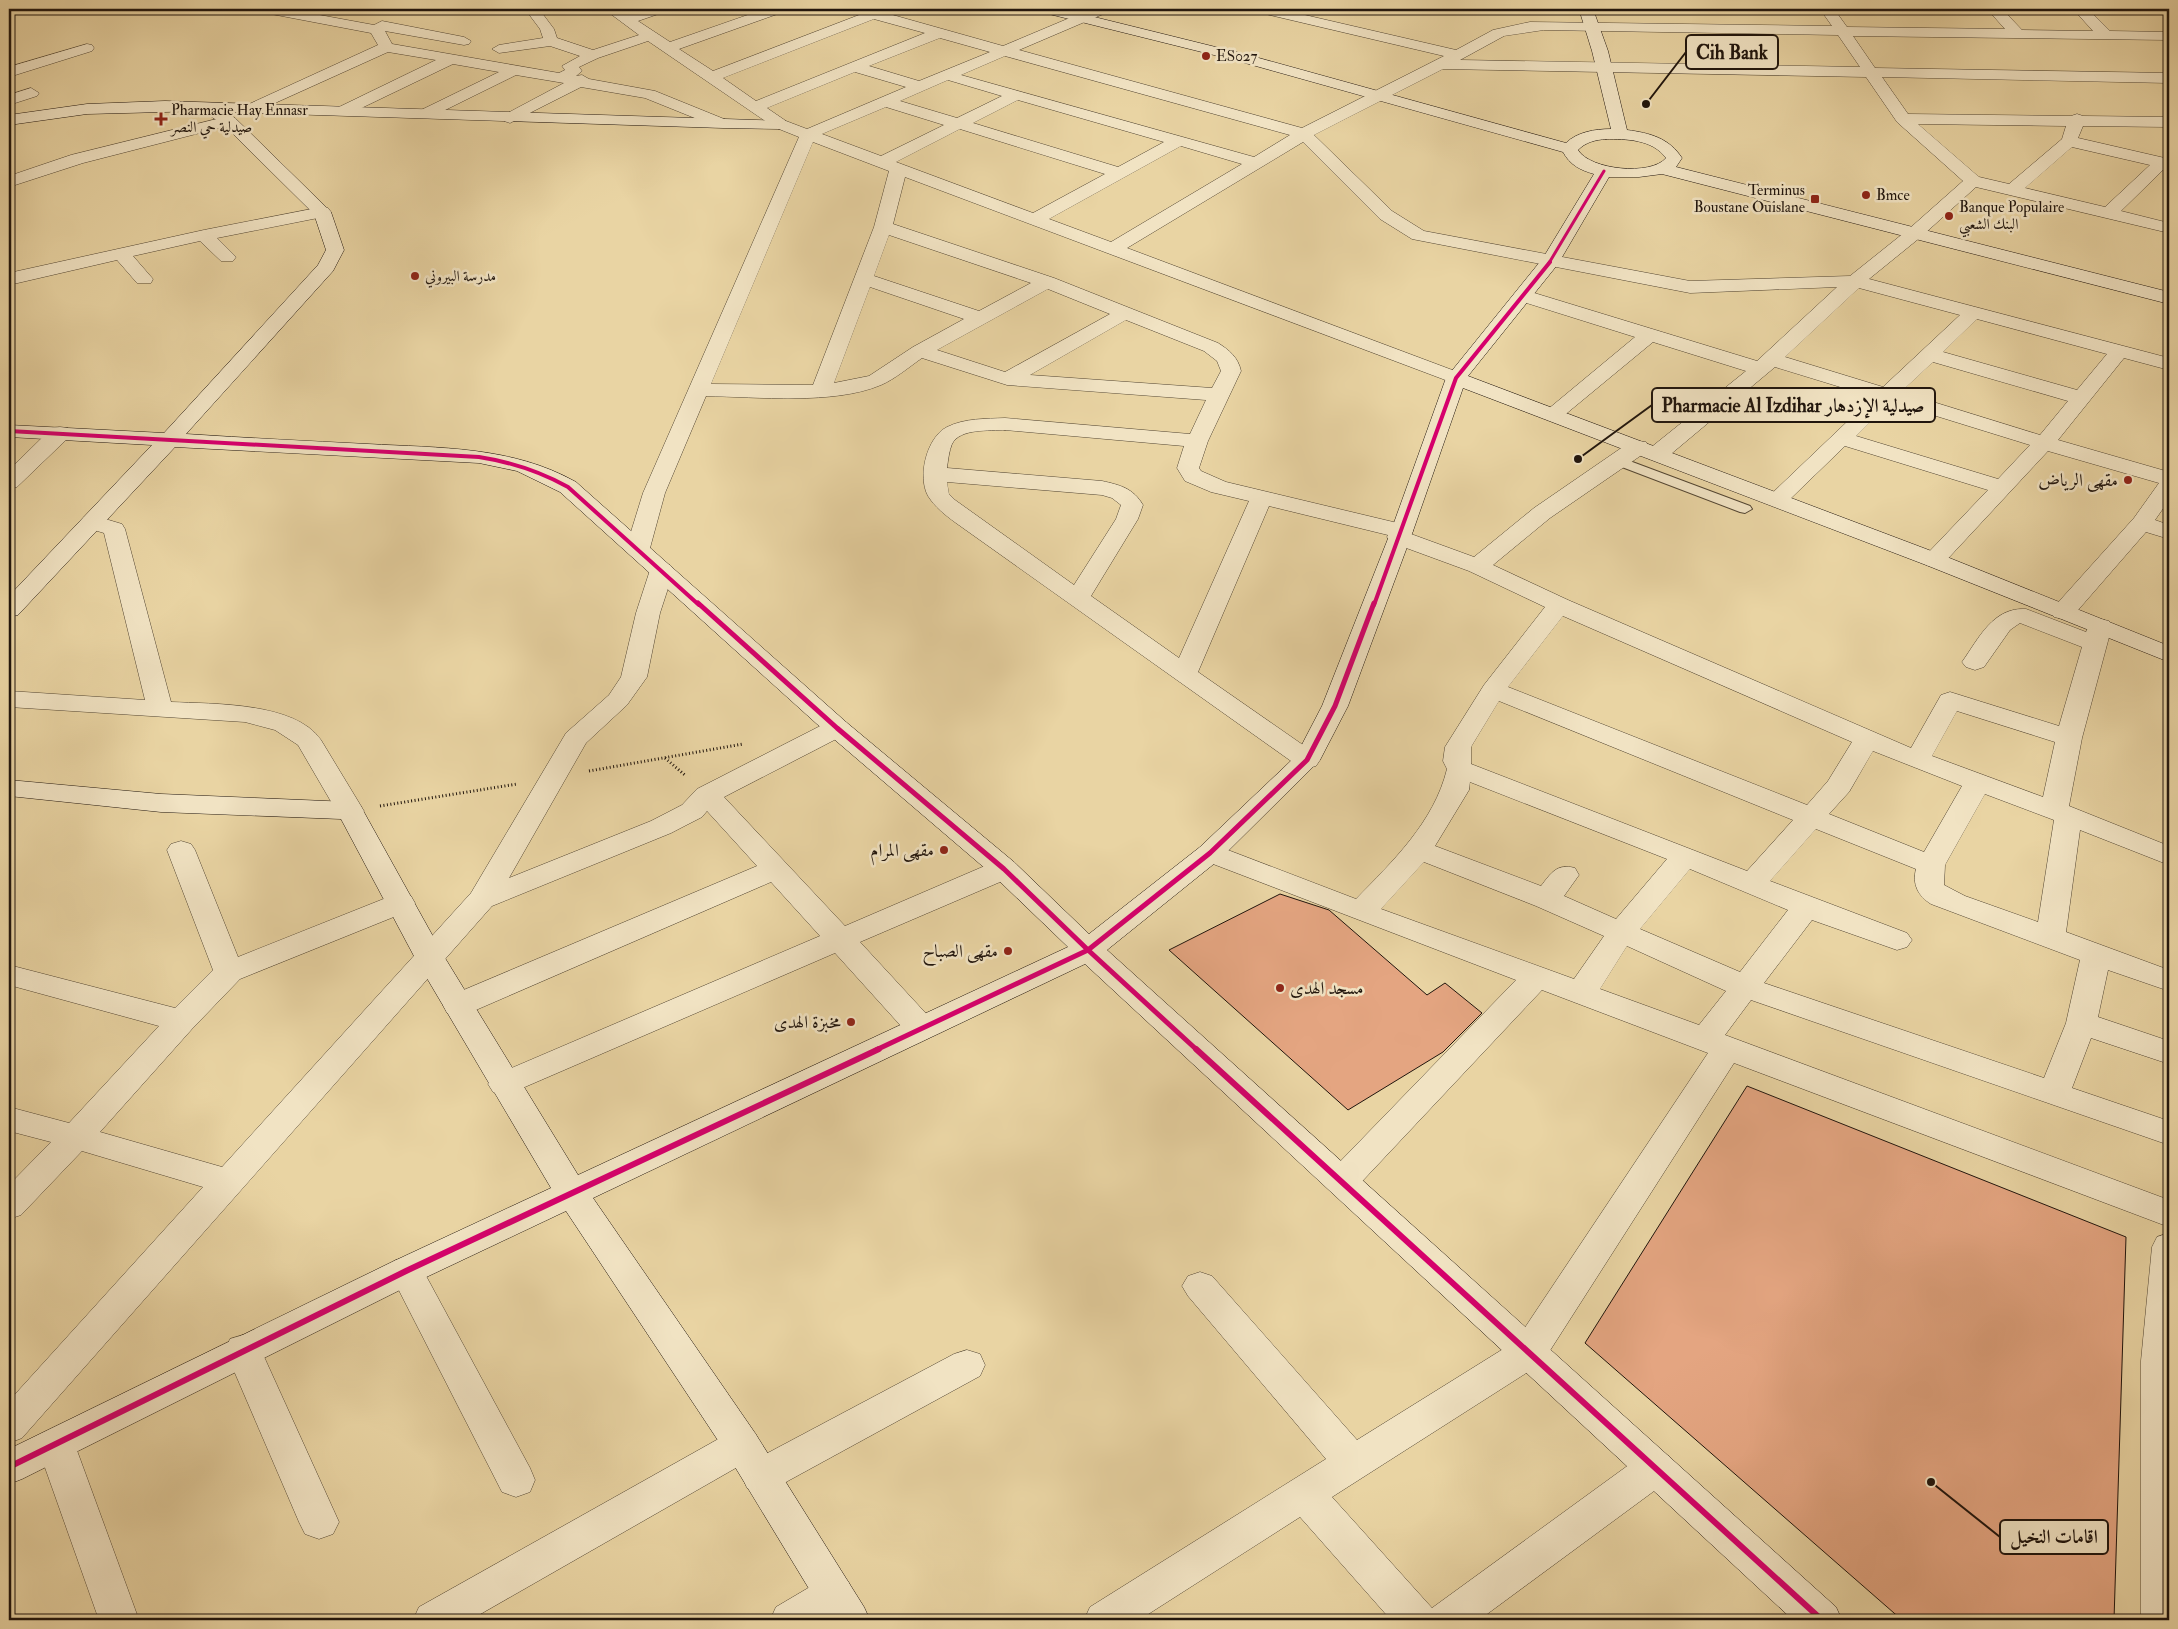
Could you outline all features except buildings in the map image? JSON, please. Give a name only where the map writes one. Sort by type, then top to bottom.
[{"type":"street","points":[[9,14],[17,9]]},
{"type":"street","points":[[266,9],[383,23],[534,58]]},
{"type":"street","points":[[532,9],[547,29],[552,41]]},
{"type":"street","points":[[611,9],[670,47],[780,124],[1034,220],[1114,248],[1777,499],[2063,612],[2098,635]]},
{"type":"street","points":[[628,19],[659,9]]},
{"type":"street","points":[[670,47],[778,9]]},
{"type":"street","points":[[853,9],[1008,50],[1304,134],[1386,215],[1408,231],[1433,238],[1690,287],[1855,281],[2169,364]]},
{"type":"street","points":[[1046,9],[1088,12],[1243,58],[1574,144],[1598,135],[1620,134],[1652,140],[1672,152],[1674,158],[1666,166]]},
{"type":"street","points":[[1262,9],[1458,55]]},
{"type":"street","points":[[1586,9],[1604,68],[1620,134]]},
{"type":"street","points":[[1827,9],[1903,119],[1973,181],[2169,228]]},
{"type":"street","points":[[1994,9],[2018,34]]},
{"type":"street","points":[[2080,9],[2107,36]]},
{"type":"street","points":[[638,548],[654,493],[808,134],[949,76],[1088,12]]},
{"type":"street","points":[[712,77],[874,14]]},
{"type":"street","points":[[383,23],[386,47]]},
{"type":"street","points":[[1114,248],[1304,134],[1442,64],[1490,34],[1510,29],[1544,26],[2169,36]]},
{"type":"street","points":[[754,107],[941,32]]},
{"type":"street","points":[[253,108],[386,47],[516,69],[567,72],[593,55],[652,35]]},
{"type":"street","points":[[434,55],[463,41]]},
{"type":"street","points":[[343,111],[459,59],[495,48],[552,41],[593,55]]},
{"type":"street","points":[[9,72],[87,48]]},
{"type":"street","points":[[552,62],[582,80],[649,94],[723,124]]},
{"type":"street","points":[[1442,64],[2169,78]]},
{"type":"street","points":[[855,67],[922,87]]},
{"type":"street","points":[[425,114],[516,69]]},
{"type":"street","points":[[949,76],[1258,163]]},
{"type":"street","points":[[510,118],[582,80]]},
{"type":"street","points":[[1096,117],[1151,90]]},
{"type":"street","points":[[9,100],[31,93]]},
{"type":"street","points":[[889,166],[959,123],[1016,95]]},
{"type":"street","points":[[887,102],[1120,173]]},
{"type":"street","points":[[9,120],[77,108],[179,105],[510,118],[780,124]]},
{"type":"street","points":[[9,610],[169,440],[326,267],[335,250],[333,238],[322,212],[229,122],[207,107]]},
{"type":"street","points":[[1903,119],[2077,119],[2169,122]]},
{"type":"street","points":[[2014,190],[2069,141],[2077,119]]},
{"type":"street","points":[[9,182],[77,159],[229,122]]},
{"type":"street","points":[[1034,220],[1180,140]]},
{"type":"street","points":[[2069,141],[2166,163]]},
{"type":"street","points":[[1574,144],[1571,155],[1578,161],[1604,170],[1636,173],[1666,166],[2169,289]]},
{"type":"street","points":[[2109,213],[2166,163]]},
{"type":"street","points":[[821,392],[883,227],[889,166]]},
{"type":"street","points":[[9,1467],[406,1271],[1088,950],[1210,853],[1307,760],[1335,706],[1456,378],[1524,296],[1551,260],[1604,170]]},
{"type":"street","points":[[1477,566],[1542,513],[1618,461],[1647,450],[1766,364],[1855,281],[1919,229],[1973,181]]},
{"type":"street","points":[[9,279],[204,235],[322,212]]},
{"type":"street","points":[[883,227],[1047,282],[1211,347],[1224,355],[1230,362],[1231,371],[1197,441],[1188,468],[1193,476],[1219,488],[1400,534],[1477,566],[1559,605],[1867,739],[2169,856]]},
{"type":"street","points":[[1919,229],[2169,298]]},
{"type":"street","points":[[204,235],[227,257]]},
{"type":"street","points":[[121,254],[144,279]]},
{"type":"street","points":[[863,279],[980,318]]},
{"type":"street","points":[[697,390],[821,392],[855,387],[876,380],[920,351],[1047,282]]},
{"type":"street","points":[[1524,296],[1649,335],[1887,394],[2044,443],[2169,479]]},
{"type":"street","points":[[1777,499],[1974,312]]},
{"type":"street","points":[[1006,379],[1125,313]]},
{"type":"street","points":[[1554,414],[1649,335]]},
{"type":"street","points":[[920,351],[1006,379],[1219,395]]},
{"type":"street","points":[[1934,560],[2044,443],[2120,351]]},
{"type":"street","points":[[1930,355],[2081,398]]},
{"type":"street","points":[[1197,441],[1005,424],[978,426],[949,434],[941,443],[935,474],[936,492],[942,502],[1307,760]]},
{"type":"street","points":[[9,431],[478,457],[518,463],[543,472],[568,487],[837,728],[1004,869],[1088,950],[1822,1620]]},
{"type":"street","points":[[9,482],[60,434]]},
{"type":"street","points":[[1841,438],[2002,487]]},
{"type":"street","points":[[935,474],[1102,488],[1120,493],[1129,498],[1132,506],[1127,519],[1078,597]]},
{"type":"street","points":[[2063,612],[2142,523],[2169,484]]},
{"type":"street","points":[[1185,673],[1261,498]]},
{"type":"street","points":[[92,522],[114,529],[160,708]]},
{"type":"street","points":[[2142,523],[2169,532]]},
{"type":"street","points":[[9,1427],[482,899],[575,739],[618,700],[634,676],[648,613],[662,570]]},
{"type":"street","points":[[1361,912],[1419,850],[1455,790],[1460,769],[1456,761],[1458,747],[1493,690],[1559,605]]},
{"type":"street","points":[[1974,662],[2000,624],[2005,620],[2020,616],[2026,616],[2169,655]]},
{"type":"street","points":[[2050,938],[2069,738],[2098,635]]},
{"type":"street","points":[[1493,690],[1812,816],[1931,866]]},
{"type":"street","points":[[9,699],[245,714],[284,724],[308,740],[350,811],[430,958],[504,1084],[572,1193],[752,1461],[842,1607],[790,1620]]},
{"type":"street","points":[[1918,760],[1950,700],[2069,738]]},
{"type":"street","points":[[482,899],[661,828],[692,811],[707,795],[837,728]]},
{"type":"street","points":[[1751,884],[1839,786],[1867,739]]},
{"type":"street","points":[[1460,769],[1684,856],[1806,907],[1897,940]]},
{"type":"street","points":[[1978,782],[1931,866],[1926,879],[1929,888],[1938,895],[2169,981]]},
{"type":"street","points":[[9,788],[160,802],[350,811]]},
{"type":"street","points":[[707,795],[921,1028]]},
{"type":"street","points":[[181,850],[229,972]]},
{"type":"street","points":[[1419,850],[1546,899],[1745,987],[2169,1133]]},
{"type":"street","points":[[1210,853],[1361,912],[2169,1214]]},
{"type":"street","points":[[1581,993],[1622,931],[1684,856]]},
{"type":"street","points":[[458,1005],[776,869]]},
{"type":"street","points":[[504,1084],[1004,869]]},
{"type":"street","points":[[1546,899],[1566,875]]},
{"type":"street","points":[[9,1206],[76,1137],[180,1021],[229,972],[401,903]]},
{"type":"street","points":[[1104,1620],[1529,1352],[1716,1044],[1745,987],[1806,907]]},
{"type":"street","points":[[2054,1094],[2081,1023],[2096,954]]},
{"type":"street","points":[[9,975],[180,1021]]},
{"type":"street","points":[[1342,1181],[1537,977]]},
{"type":"street","points":[[2081,1023],[2169,1053]]},
{"type":"street","points":[[9,1119],[229,1182]]},
{"type":"street","points":[[2161,1620],[2164,1364],[2169,1247]]},
{"type":"street","points":[[406,1271],[516,1480]]},
{"type":"street","points":[[1200,1286],[1353,1463]]},
{"type":"street","points":[[243,1350],[319,1522]]},
{"type":"street","points":[[433,1620],[752,1461],[968,1365]]},
{"type":"street","points":[[56,1444],[119,1620]]},
{"type":"street","points":[[1447,1620],[1655,1468]]},
{"type":"street","points":[[1304,1494],[1417,1620]]},
{"type":"lane","points":[[1618,461],[1745,509]]},
{"type":"path","points":[[350,811],[751,743]]},
{"type":"cycle path","points":[[9,1467],[406,1271],[1088,950],[1210,853],[1307,760],[1335,706],[1402,531],[1456,378],[1551,260],[1604,171]]},
{"type":"cycle path","points":[[9,431],[479,457],[525,467],[568,487],[837,728],[1004,869],[1088,950],[1822,1620]]},
{"type":"place","name":"ES027","points":[[1206,56]]},
{"type":"place","name":"Cih Bank","points":[[1646,104]]},
{"type":"place","name":"Pharmacie Hay Ennasr صيدلية حي النصر","points":[[161,119]]},
{"type":"place","name":"Bmce","points":[[1866,195]]},
{"type":"place","name":"Terminus Boustane Ouislane","points":[[1815,199]]},
{"type":"place","name":"Banque Populaire البنك الشعبي","points":[[1949,216]]},
{"type":"place","name":"مدرسة البيروني","points":[[415,276]]},
{"type":"place","name":"Pharmacie Al Izdihar صيدلية الإزدهار","points":[[1578,459]]},
{"type":"place","name":"مقهى الرياض","points":[[2128,480]]},
{"type":"place","name":"مقهى المرام","points":[[944,850]]},
{"type":"place","name":"مقهى الصباح","points":[[1008,951]]},
{"type":"place","name":"مسجد الهدى","points":[[1280,988]]},
{"type":"place","name":"مخبزة الهدى","points":[[851,1022]]},
{"type":"place","name":"اقامات النخيل","points":[[1931,1482]]}]
